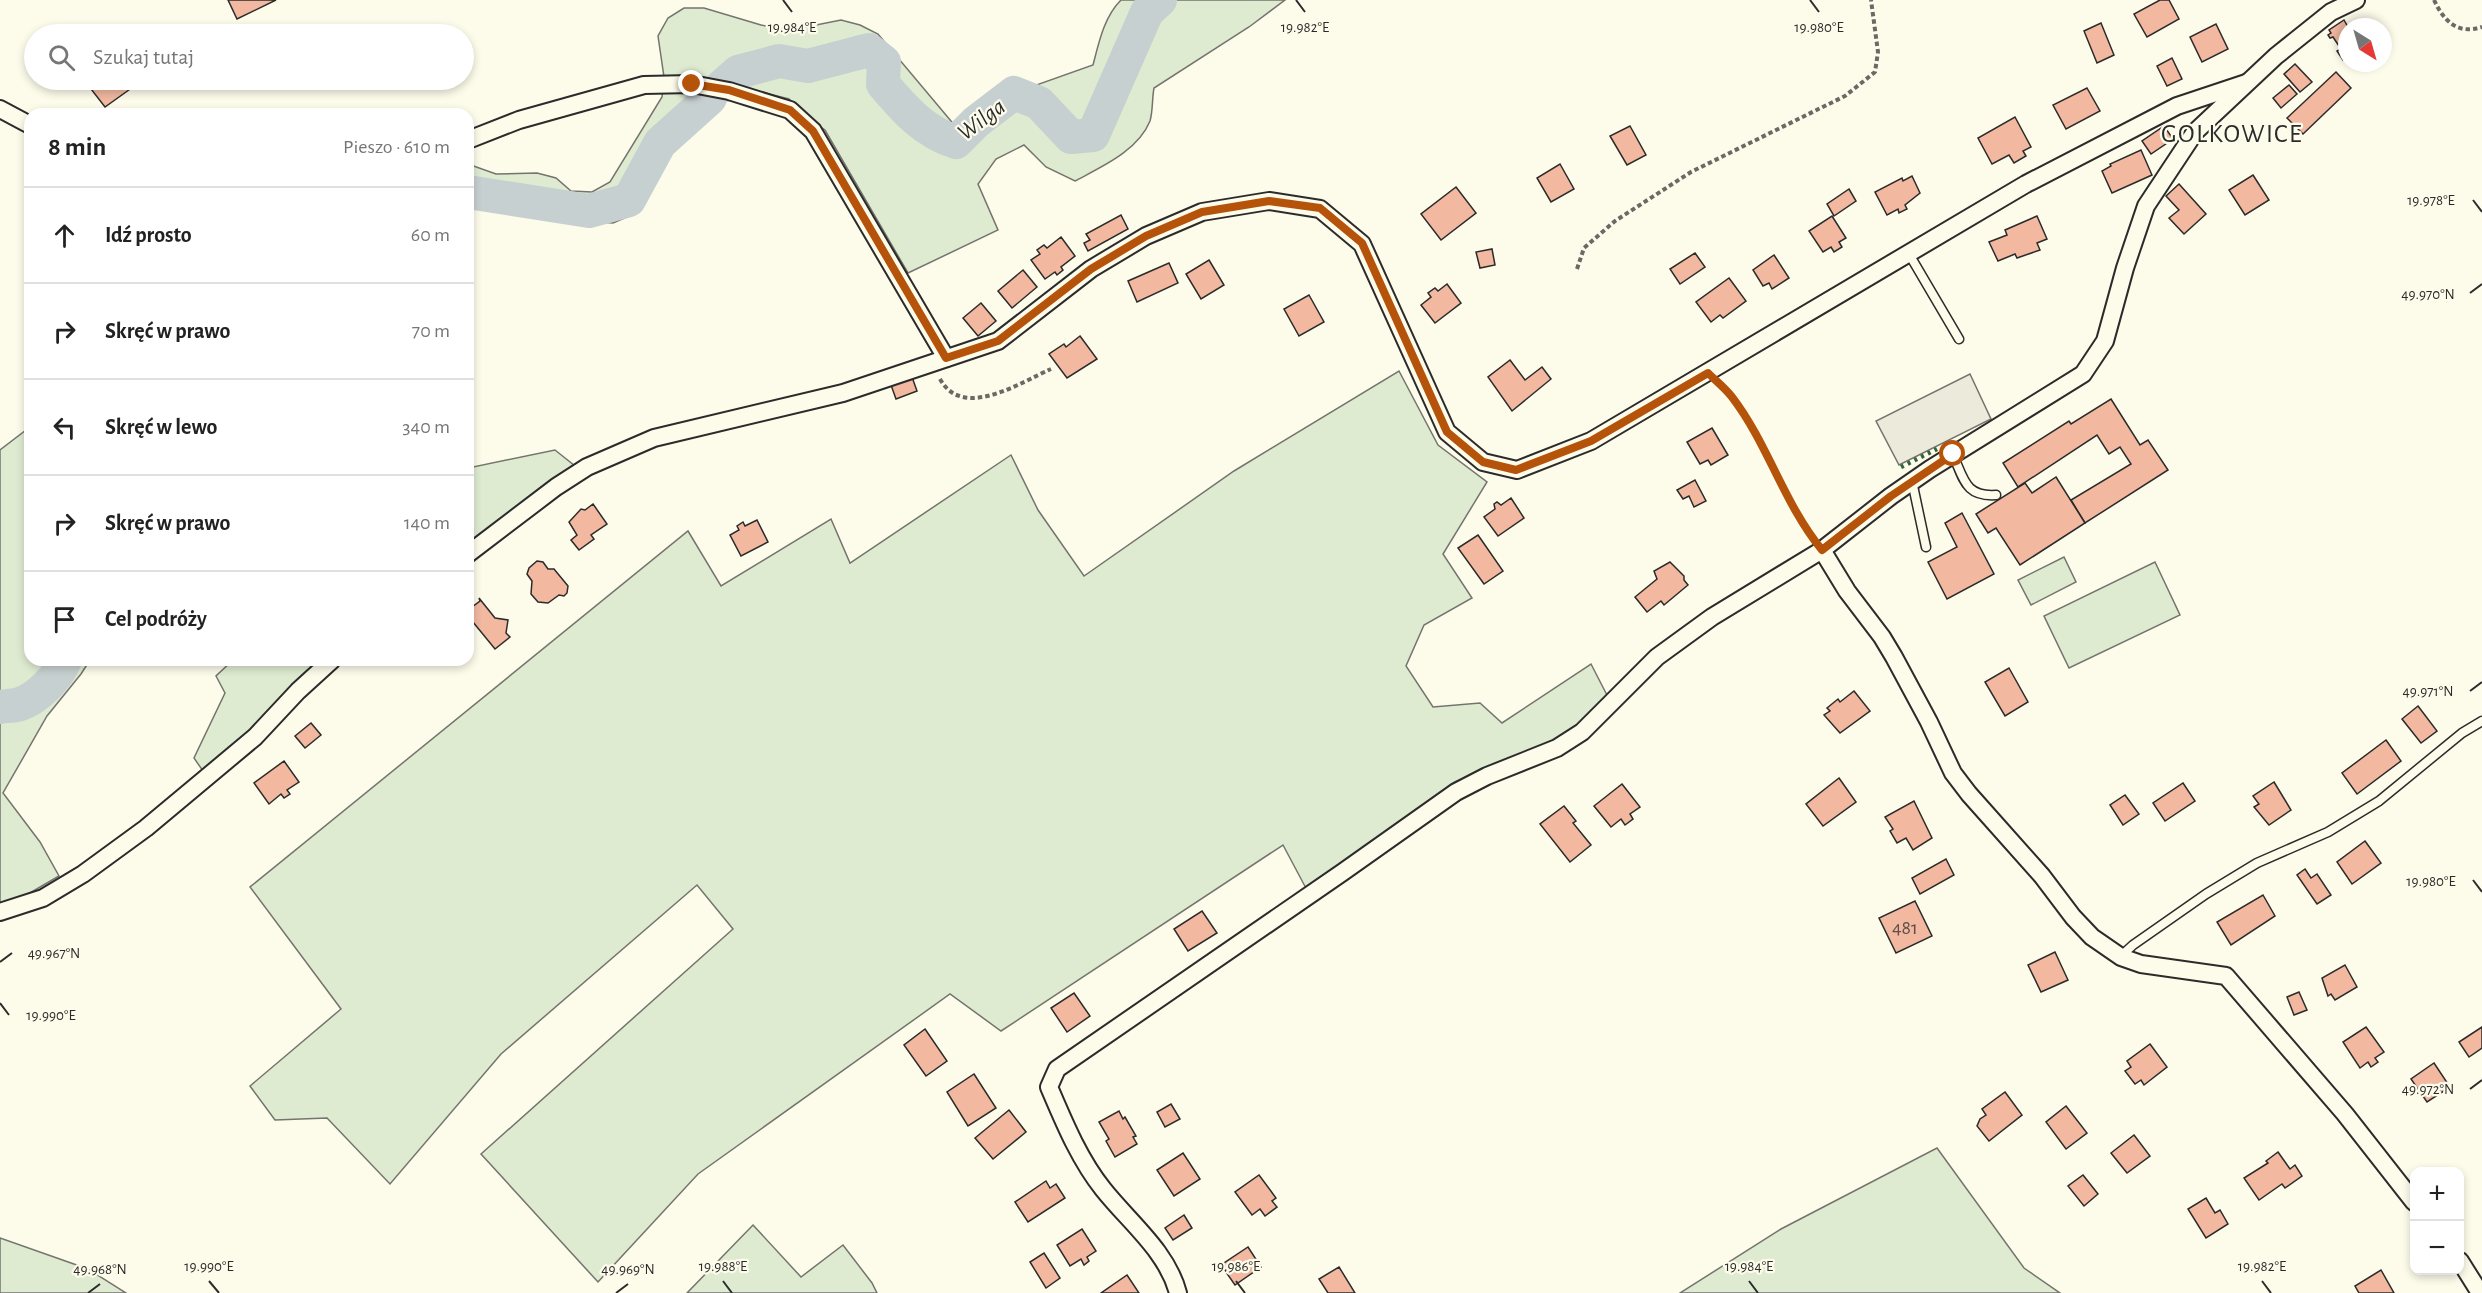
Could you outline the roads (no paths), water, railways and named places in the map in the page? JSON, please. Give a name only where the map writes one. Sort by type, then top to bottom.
[{"type":"street","points":[[1178,1293],[1174,1279],[1144,1234],[1102,1188],[1070,1135],[1049,1087],[1057,1069],[1251,937],[1456,792],[1487,776],[1557,748],[1582,732],[1657,657],[1712,617],[1822,550],[1912,481],[1953,454],[2083,374],[2105,341],[2125,268],[2146,206],[2195,132],[2276,56],[2331,12],[2356,0]]},
{"type":"street","points":[[474,550],[556,487],[587,467],[654,438],[843,393],[998,341],[1091,269],[1146,236],[1202,212],[1269,201],[1320,208],[1362,243],[1447,432],[1483,462],[1516,470],[1591,441],[2026,184],[2177,105],[2246,83]]},
{"type":"street","points":[[474,138],[519,120],[644,85],[692,84],[729,90],[790,110],[813,131],[939,360]]},
{"type":"street","points":[[0,109],[24,122]]},
{"type":"street","points":[[1822,550],[1847,591],[1882,637],[1894,657],[1953,773],[2042,876],[2073,917],[2092,937],[2121,957],[2141,964],[2226,976],[2345,1114],[2410,1196]]},
{"type":"street","points":[[0,912],[43,898],[83,874],[146,828],[255,737],[298,691],[325,666]]},
{"type":"street","points":[[2464,1268],[2480,1293]]},
{"type":"lane","points":[[1909,254],[1959,339]]},
{"type":"lane","points":[[1953,454],[1972,491],[1982,496],[1996,495]]},
{"type":"lane","points":[[1912,481],[1926,547]]},
{"type":"lane","points":[[2121,957],[2133,945],[2257,862],[2328,832],[2356,816],[2403,782],[2462,733],[2482,721]]},
{"type":"waterway","name":"Wilga","points":[[722,86],[738,72],[779,61],[808,66],[869,50],[884,62],[883,84],[915,119],[945,138],[956,142],[976,122],[1014,93],[1039,103],[1071,137],[1093,135],[1147,12],[1160,0]]},
{"type":"waterway","name":"Wilga","points":[[474,193],[589,211],[629,200],[660,143],[710,98]]},
{"type":"waterway","name":"Wilga","points":[[0,707],[20,704],[34,697],[62,666]]},
{"type":"district","name":"GOLKOWICE","points":[[2232,133]]}]
